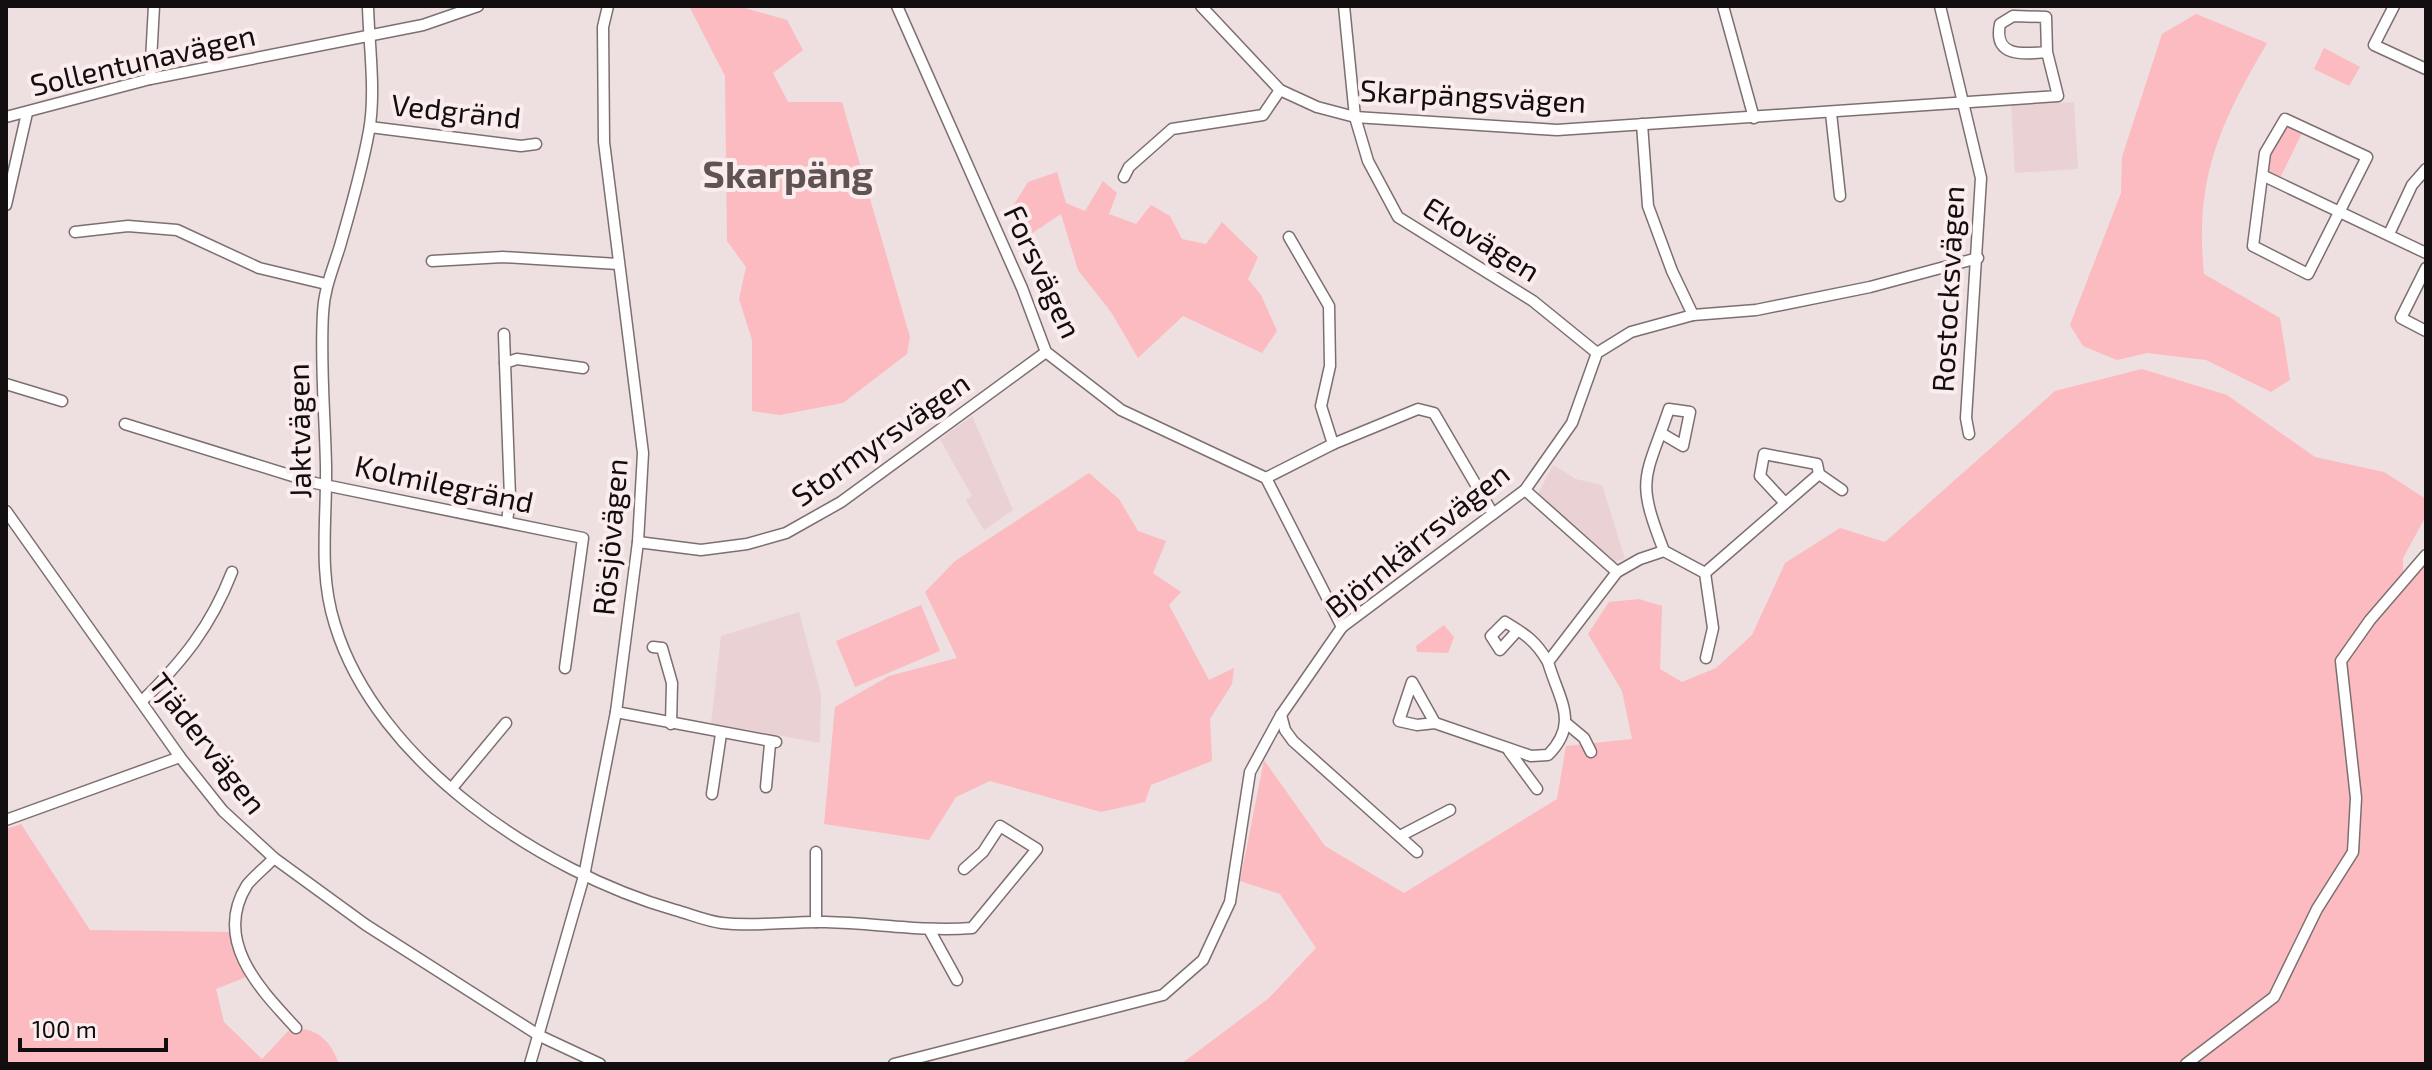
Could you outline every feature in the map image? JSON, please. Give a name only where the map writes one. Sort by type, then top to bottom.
[{"type":"street","points":[[150,79],[154,6]]},
{"type":"street","name":"Jaktvägen","points":[[368,6],[370,127],[353,201],[326,284],[322,314],[326,485],[322,571],[335,626],[356,672],[389,727],[452,788],[521,840],[584,876],[645,902],[721,923],[901,925],[930,931],[972,928],[1037,849],[1000,826],[983,852],[964,869]]},
{"type":"street","name":"Sollentunavägen","points":[[6,117],[150,79],[423,25],[478,6]]},
{"type":"street","name":"Rösjövägen","points":[[530,1064],[584,876],[616,712],[638,542],[643,453],[604,127],[603,27],[608,6]]},
{"type":"street","name":"Forsvägen","points":[[897,6],[1022,288],[1046,352],[1121,410],[1266,478]]},
{"type":"street","name":"Skarpängsvägen","points":[[1201,6],[1280,90],[1317,107],[1355,117],[1557,130],[1965,105],[2058,96],[2047,52]]},
{"type":"street","name":"Ekovägen","points":[[1344,6],[1355,117],[1368,161],[1398,217],[1533,301],[1597,353]]},
{"type":"street","points":[[1723,6],[1754,118]]},
{"type":"street","name":"Rostocksvägen","points":[[1940,6],[1981,178],[1966,418],[1969,434]]},
{"type":"street","points":[[2394,6],[2374,45],[2426,69]]},
{"type":"street","points":[[2045,12],[2047,52],[2015,55],[2003,46],[2000,24],[2008,17],[2045,12]]},
{"type":"street","points":[[1124,177],[1129,167],[1172,129],[1263,115],[1280,90]]},
{"type":"street","points":[[6,205],[27,113]]},
{"type":"street","points":[[1831,113],[1840,196]]},
{"type":"street","points":[[2285,119],[2367,157],[2340,211],[2308,274],[2253,246],[2265,153],[2285,119]]},
{"type":"street","points":[[1642,124],[1648,206],[1672,271],[1693,315]]},
{"type":"street","name":"Vedgränd","points":[[370,127],[521,146],[536,144]]},
{"type":"street","points":[[2389,234],[2412,185],[2426,169]]},
{"type":"street","points":[[2264,176],[2426,253]]},
{"type":"street","points":[[75,232],[128,226],[177,230],[259,268],[326,284]]},
{"type":"street","points":[[1289,237],[1329,306],[1330,366],[1321,406],[1333,444]]},
{"type":"street","points":[[432,261],[503,257],[618,264]]},
{"type":"street","points":[[1597,353],[1631,332],[1693,315],[1756,310],[1823,297],[1978,258]]},
{"type":"street","points":[[2426,268],[2401,318],[2426,331]]},
{"type":"street","points":[[504,334],[510,497],[507,522]]},
{"type":"street","name":"Stormyrsvägen","points":[[638,542],[701,550],[747,544],[786,533],[854,494],[1046,352]]},
{"type":"street","name":"Björnkärrsvägen","points":[[894,1064],[1163,995],[1203,960],[1230,902],[1250,772],[1281,715],[1342,627],[1525,490],[1572,423],[1597,353]]},
{"type":"street","points":[[505,363],[517,359],[583,368]]},
{"type":"street","points":[[6,384],[62,401]]},
{"type":"street","points":[[1342,627],[1266,478],[1333,444],[1418,409],[1434,413],[1493,514]]},
{"type":"street","name":"Kolmilegränd","points":[[125,424],[326,485],[583,538],[565,668]]},
{"type":"street","points":[[1661,433],[1646,470],[1645,502],[1664,551],[1705,573]]},
{"type":"street","points":[[1785,503],[1760,476],[1764,454],[1817,464],[1819,474],[1842,490]]},
{"type":"street","points":[[1705,573],[1819,474]]},
{"type":"street","points":[[1525,490],[1617,572]]},
{"type":"street","name":"Tjädervägen","points":[[6,511],[180,757],[223,811],[274,858],[450,981],[540,1036]]},
{"type":"street","points":[[1548,662],[1617,572],[1640,559],[1664,551]]},
{"type":"street","points":[[2186,1064],[2274,997],[2317,909],[2353,852],[2356,798],[2341,661],[2370,620],[2426,555]]},
{"type":"street","points":[[142,701],[184,660],[220,603],[232,572]]},
{"type":"street","points":[[1705,573],[1713,628],[1706,658]]},
{"type":"street","points":[[1435,723],[1531,756],[1548,755],[1564,738],[1566,723],[1548,662],[1536,641],[1518,630]]},
{"type":"street","points":[[653,647],[662,648],[672,683],[671,724]]},
{"type":"street","points":[[616,712],[773,743],[766,787]]},
{"type":"street","points":[[1281,715],[1285,730],[1304,752],[1417,852]]},
{"type":"street","points":[[452,788],[506,723]]},
{"type":"street","points":[[1566,723],[1584,738],[1591,752]]},
{"type":"street","points":[[712,794],[721,734]]},
{"type":"street","points":[[1508,749],[1537,789]]},
{"type":"street","points":[[7,818],[180,757]]},
{"type":"street","points":[[1400,836],[1450,810]]},
{"type":"street","points":[[816,852],[816,922]]},
{"type":"street","points":[[274,858],[247,885],[236,914],[239,953],[265,995],[296,1028]]},
{"type":"street","points":[[930,931],[957,980]]},
{"type":"street","points":[[540,1036],[600,1064]]},
{"type":"shaded area","points":[[689,6],[738,6],[787,20],[803,50],[773,73],[788,102],[842,102],[910,337],[907,354],[843,403],[780,415],[752,411],[752,340],[739,299],[746,267],[727,241],[725,76]]},
{"type":"shaded area","points":[[2196,14],[2267,43],[2236,100],[2214,153],[2203,209],[2202,240],[2204,274],[2280,318],[2290,380],[2271,392],[2206,360],[2147,353],[2117,360],[2083,346],[2070,325],[2121,193],[2122,157],[2162,34]]},
{"type":"shaded area","points":[[2324,48],[2360,67],[2349,86],[2314,69]]},
{"type":"shaded area","points":[[2074,102],[2078,169],[2015,173],[2011,105]]},
{"type":"shaded area","points":[[2290,127],[2303,131],[2279,180],[2267,173],[2268,160],[2283,129]]},
{"type":"shaded area","points":[[1057,172],[1066,203],[1085,211],[1103,181],[1117,193],[1109,214],[1136,224],[1151,205],[1170,216],[1182,239],[1206,244],[1222,222],[1258,257],[1248,279],[1261,295],[1277,331],[1262,353],[1183,316],[1138,358],[1111,312],[1078,270],[1061,214],[1022,240],[1010,211],[1028,182]]},
{"type":"shaded area","points":[[2142,369],[2227,395],[2315,457],[2384,472],[2426,499],[2426,516],[2403,558],[2403,586],[2426,562],[2426,1064],[1181,1064],[1269,998],[1316,948],[1280,894],[1240,881],[1264,760],[1325,846],[1404,893],[1557,799],[1566,746],[1632,739],[1622,691],[1588,634],[1609,602],[1639,599],[1662,606],[1660,669],[1682,682],[1716,668],[1752,635],[1785,563],[1840,528],[1885,542],[2055,391]]},
{"type":"shaded area","points":[[972,416],[1013,510],[984,530],[966,500],[972,496],[940,439]]},
{"type":"shaded area","points":[[1553,465],[1576,479],[1602,485],[1625,559],[1611,562],[1538,494]]},
{"type":"shaded area","points":[[1089,473],[1119,499],[1138,531],[1166,541],[1153,573],[1181,592],[1169,605],[1209,680],[1234,668],[1232,684],[1210,719],[1212,761],[1151,785],[1145,802],[1101,812],[990,781],[956,797],[929,840],[824,824],[835,707],[889,676],[957,658],[925,592],[955,561]]},
{"type":"shaded area","points":[[921,605],[940,651],[855,687],[836,641]]},
{"type":"shaded area","points":[[799,612],[821,694],[820,743],[711,723],[721,636]]},
{"type":"shaded area","points":[[1444,625],[1454,637],[1448,653],[1417,652],[1416,646]]},
{"type":"shaded area","points":[[21,824],[90,930],[231,932],[231,946],[246,977],[216,989],[224,1022],[262,1059],[291,1028],[300,1028],[322,1037],[339,1064],[6,1064],[6,829]]},
{"type":"district","name":"Skarpäng","points":[[788,175]]}]
